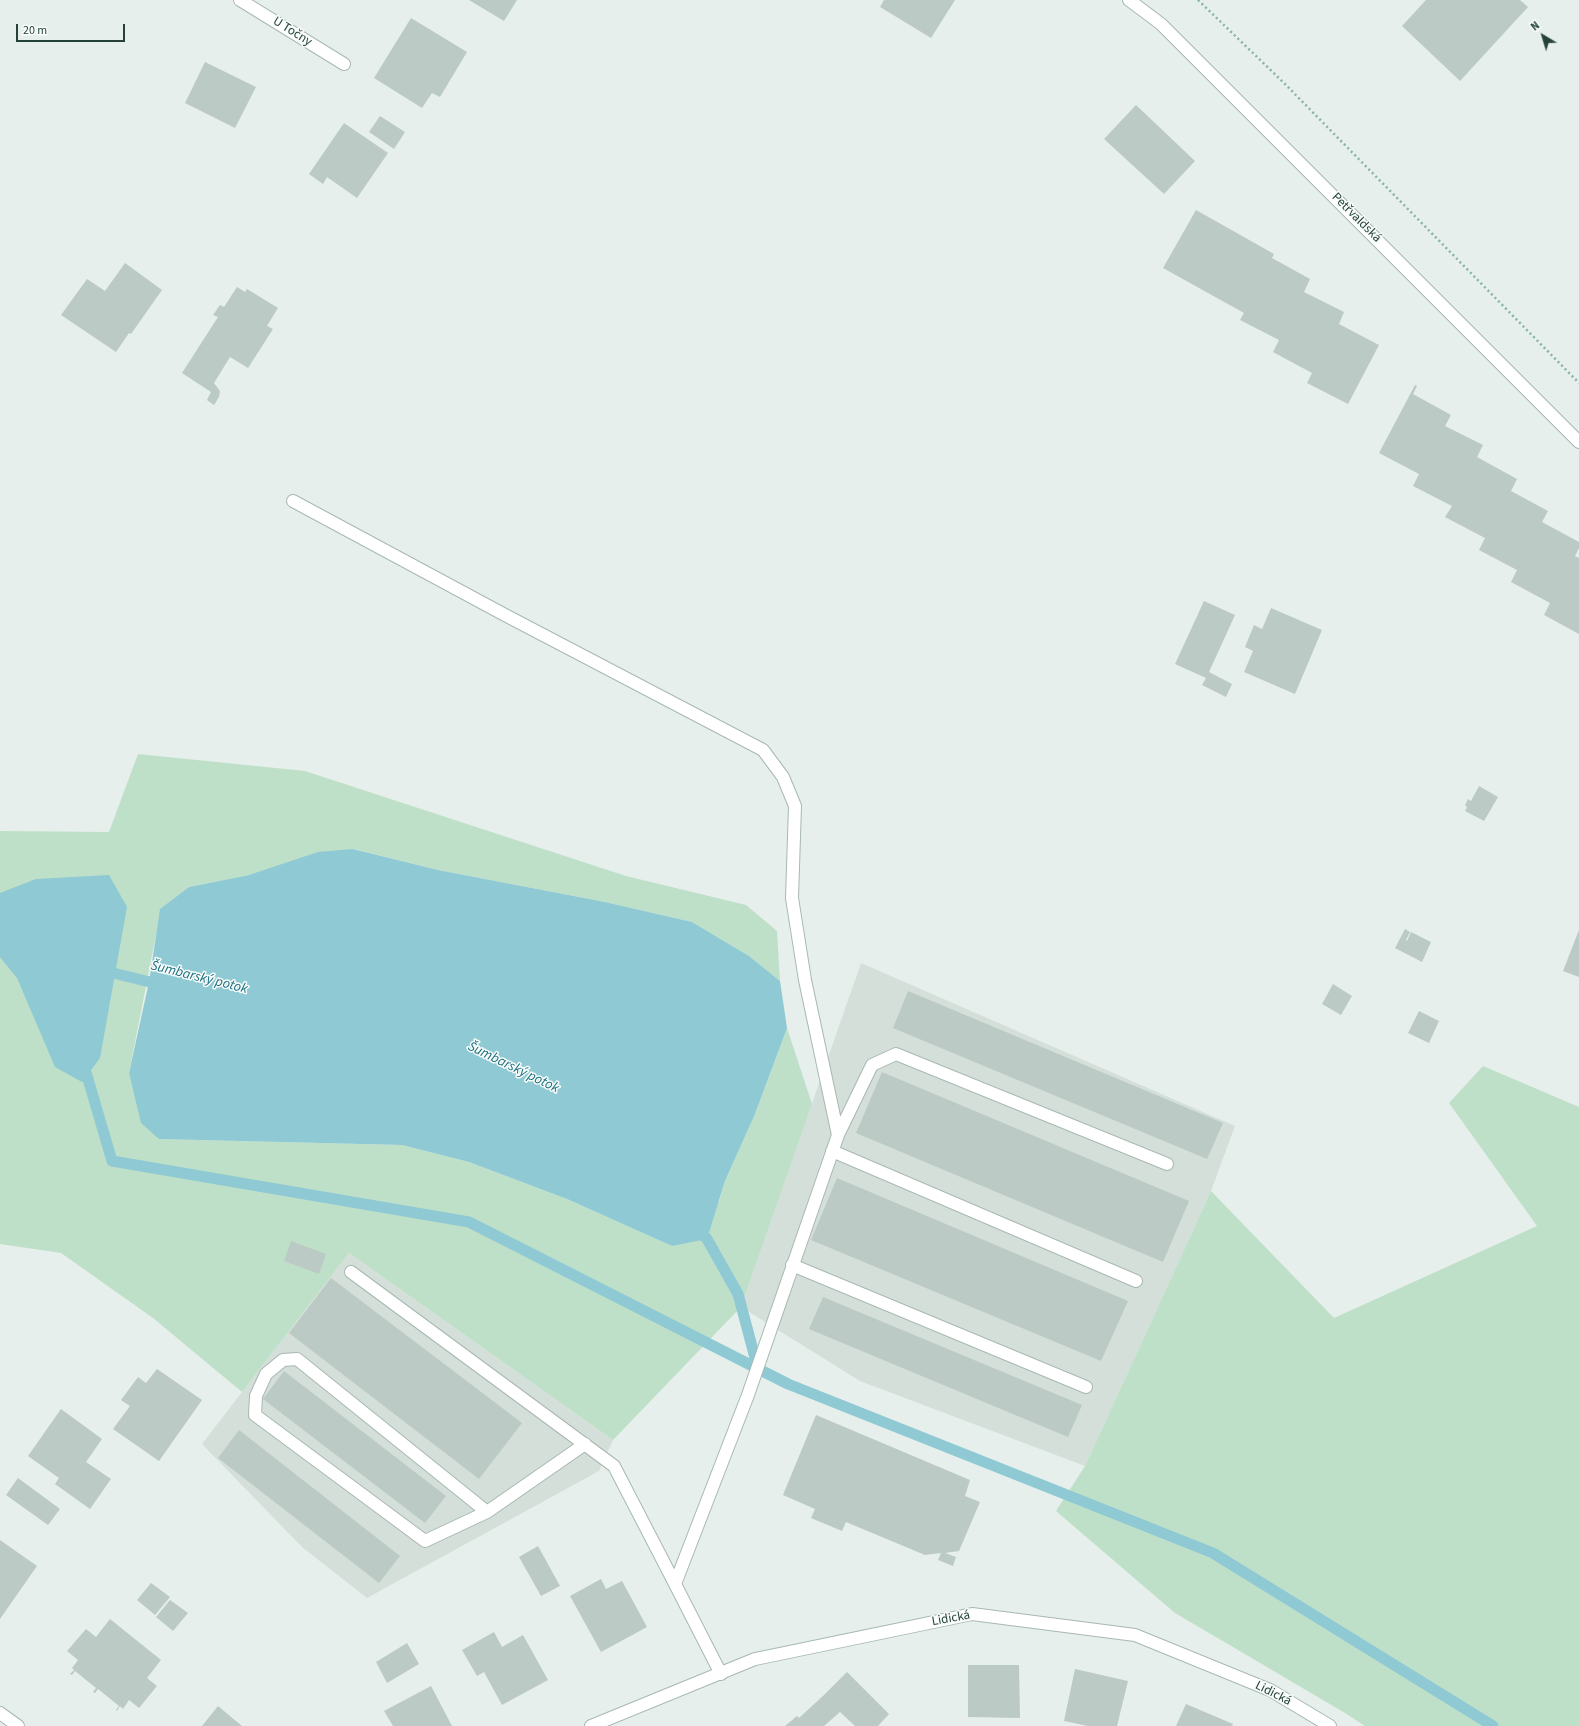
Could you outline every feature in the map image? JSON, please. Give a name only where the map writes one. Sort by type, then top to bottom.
[{"type":"street","name":"U Točny","points":[[240,0],[344,64]]},
{"type":"street","name":"Petřvaldská","points":[[1129,0],[1161,24],[1579,442]]},
{"type":"street","points":[[294,501],[505,615],[763,750],[783,777],[795,806],[792,898],[805,980],[838,1134]]},
{"type":"street","points":[[675,1584],[748,1395],[838,1134],[872,1065],[896,1054],[1167,1164]]},
{"type":"street","points":[[832,1150],[1136,1281]]},
{"type":"street","points":[[792,1265],[1086,1387]]},
{"type":"street","points":[[351,1272],[614,1466],[721,1674]]},
{"type":"street","points":[[487,1512],[297,1360],[283,1360],[266,1374],[256,1396],[255,1415],[425,1541],[487,1512],[585,1444]]},
{"type":"street","name":"Lidická","points":[[591,1726],[755,1659],[972,1614],[1135,1635],[1270,1690],[1330,1726]]},
{"type":"street","points":[[0,1713],[18,1726]]},
{"type":"path","points":[[1198,0],[1283,82],[1579,384]]},
{"type":"shaded area","points":[[861,963],[1235,1126],[1211,1191],[1085,1466],[860,1381],[741,1307]]},
{"type":"shaded area","points":[[349,1253],[613,1440],[599,1471],[367,1598],[302,1547],[202,1444]]},
{"type":"green space","points":[[138,754],[305,771],[626,876],[746,905],[777,931],[780,981],[749,956],[692,922],[605,902],[438,870],[354,849],[249,875],[189,887],[161,909],[129,1073],[159,1139],[402,1145],[469,1162],[567,1199],[672,1246],[719,1202],[725,1181],[755,1114],[787,1028],[812,1104],[741,1307],[613,1440],[349,1253],[242,1392],[153,1318],[61,1253],[0,1244],[0,831],[109,832]]},
{"type":"green space","points":[[1483,1066],[1579,1107],[1579,1726],[1365,1726],[1175,1613],[1056,1511],[1085,1466],[1211,1191],[1334,1318],[1537,1226],[1449,1103]]},
{"type":"water","points":[[353,849],[438,870],[605,902],[692,922],[749,956],[780,981],[787,1028],[755,1114],[725,1181],[707,1239],[672,1246],[567,1199],[469,1162],[402,1145],[159,1139],[141,1123],[129,1073],[149,982],[160,909],[189,887],[249,875],[318,852]]},
{"type":"water","points":[[109,875],[127,907],[100,1058],[82,1082],[55,1067],[17,978],[0,957],[0,893],[36,879]]},
{"type":"building","points":[[469,0],[517,0],[504,21]]},
{"type":"building","points":[[884,0],[955,0],[931,38],[880,7]]},
{"type":"building","points":[[1426,0],[1520,0],[1528,7],[1460,81],[1402,26]]},
{"type":"building","points":[[411,18],[467,52],[440,97],[432,93],[422,108],[374,78]]},
{"type":"building","points":[[205,62],[256,87],[235,128],[185,103]]},
{"type":"building","points":[[1136,105],[1195,161],[1164,194],[1104,139]]},
{"type":"building","points":[[380,116],[405,132],[394,149],[369,132]]},
{"type":"building","points":[[344,123],[388,153],[357,198],[327,177],[323,184],[309,174]]},
{"type":"building","points":[[1196,210],[1274,254],[1272,258],[1310,279],[1304,292],[1344,312],[1339,324],[1379,345],[1348,404],[1307,383],[1312,373],[1273,352],[1279,340],[1240,320],[1244,313],[1163,268]]},
{"type":"building","points":[[125,263],[162,290],[131,334],[129,333],[116,352],[61,315],[87,279],[105,291]]},
{"type":"building","points":[[237,287],[245,292],[247,289],[278,308],[267,326],[273,329],[248,368],[230,357],[214,383],[220,391],[219,397],[214,405],[207,400],[211,392],[182,373],[218,317],[213,315],[220,305],[224,307]]},
{"type":"building","points":[[1415,385],[1417,386],[1413,394],[1451,415],[1445,426],[1483,445],[1477,457],[1517,479],[1511,491],[1548,511],[1542,522],[1579,542],[1579,548],[1575,556],[1579,558],[1579,634],[1544,615],[1550,603],[1511,582],[1517,570],[1479,550],[1485,538],[1445,517],[1452,506],[1413,486],[1419,474],[1379,453]]},
{"type":"building","points":[[1204,601],[1235,615],[1209,672],[1232,684],[1226,697],[1202,685],[1206,678],[1175,664]]},
{"type":"building","points":[[1271,608],[1322,630],[1295,694],[1244,672],[1253,651],[1245,647],[1254,625],[1262,629]]},
{"type":"building","points":[[1479,786],[1498,797],[1484,821],[1465,811],[1467,807],[1465,805],[1468,799],[1471,801]]},
{"type":"building","points":[[1405,929],[1410,932],[1406,940],[1407,941],[1411,932],[1431,942],[1422,962],[1395,948]]},
{"type":"building","points":[[1579,930],[1579,977],[1563,971]]},
{"type":"building","points":[[1333,984],[1352,996],[1341,1015],[1322,1004]]},
{"type":"building","points":[[908,991],[1223,1123],[1207,1159],[893,1028]]},
{"type":"building","points":[[1419,1011],[1439,1021],[1429,1043],[1408,1033]]},
{"type":"building","points":[[882,1072],[1189,1201],[1163,1262],[856,1133]]},
{"type":"building","points":[[837,1178],[1128,1301],[1101,1361],[811,1240]]},
{"type":"building","points":[[291,1241],[326,1254],[319,1274],[284,1261]]},
{"type":"building","points":[[331,1278],[522,1423],[479,1479],[289,1333]]},
{"type":"building","points":[[823,1297],[1082,1405],[1068,1437],[809,1329]]},
{"type":"building","points":[[157,1369],[202,1400],[159,1461],[113,1429],[130,1406],[121,1400],[138,1377],[146,1383]]},
{"type":"building","points":[[284,1371],[446,1496],[425,1523],[263,1399]]},
{"type":"building","points":[[61,1409],[102,1439],[86,1462],[111,1479],[90,1509],[55,1484],[59,1478],[28,1456]]},
{"type":"building","points":[[816,1415],[970,1480],[965,1496],[980,1502],[959,1551],[945,1553],[956,1557],[953,1566],[938,1560],[941,1553],[925,1555],[846,1522],[842,1531],[811,1518],[815,1509],[783,1495]]},
{"type":"building","points":[[239,1430],[400,1556],[379,1583],[218,1458]]},
{"type":"building","points":[[18,1478],[60,1509],[48,1525],[6,1495]]},
{"type":"building","points":[[0,1540],[37,1566],[0,1619]]},
{"type":"building","points":[[538,1546],[560,1586],[541,1596],[519,1557]]},
{"type":"building","points":[[601,1579],[606,1589],[622,1581],[647,1627],[601,1652],[570,1596]]},
{"type":"building","points":[[151,1583],[170,1597],[155,1615],[137,1600]]},
{"type":"building","points":[[170,1600],[188,1613],[173,1631],[156,1617]]},
{"type":"building","points":[[110,1619],[161,1660],[147,1678],[157,1686],[139,1708],[129,1700],[123,1709],[120,1706],[117,1711],[116,1710],[119,1706],[98,1689],[95,1693],[93,1692],[96,1688],[75,1671],[72,1675],[70,1674],[74,1670],[72,1668],[78,1660],[67,1651],[86,1629],[96,1637]]},
{"type":"building","points":[[494,1632],[502,1647],[523,1635],[548,1680],[502,1705],[484,1672],[477,1676],[462,1650]]},
{"type":"building","points":[[407,1643],[419,1664],[387,1683],[376,1662]]},
{"type":"building","points":[[968,1665],[1019,1665],[1020,1718],[968,1717]]},
{"type":"building","points":[[1075,1669],[1128,1681],[1117,1726],[1088,1726],[1064,1721]]},
{"type":"building","points":[[847,1672],[889,1714],[878,1726],[855,1726],[840,1712],[824,1726],[785,1726],[797,1716],[799,1718]]},
{"type":"building","points":[[431,1686],[452,1726],[393,1726],[384,1711]]},
{"type":"building","points":[[1186,1704],[1233,1724],[1232,1726],[1176,1726]]},
{"type":"building","points":[[218,1706],[242,1726],[202,1726]]},
{"type":"waterway","name":"Šumbarský potok","points":[[101,970],[162,985]]},
{"type":"waterway","points":[[83,1062],[112,1161],[469,1222],[788,1384],[1213,1553],[1493,1726]]},
{"type":"waterway","name":"Šumbarský potok","points":[[697,1229],[707,1239],[738,1294],[758,1369]]}]
